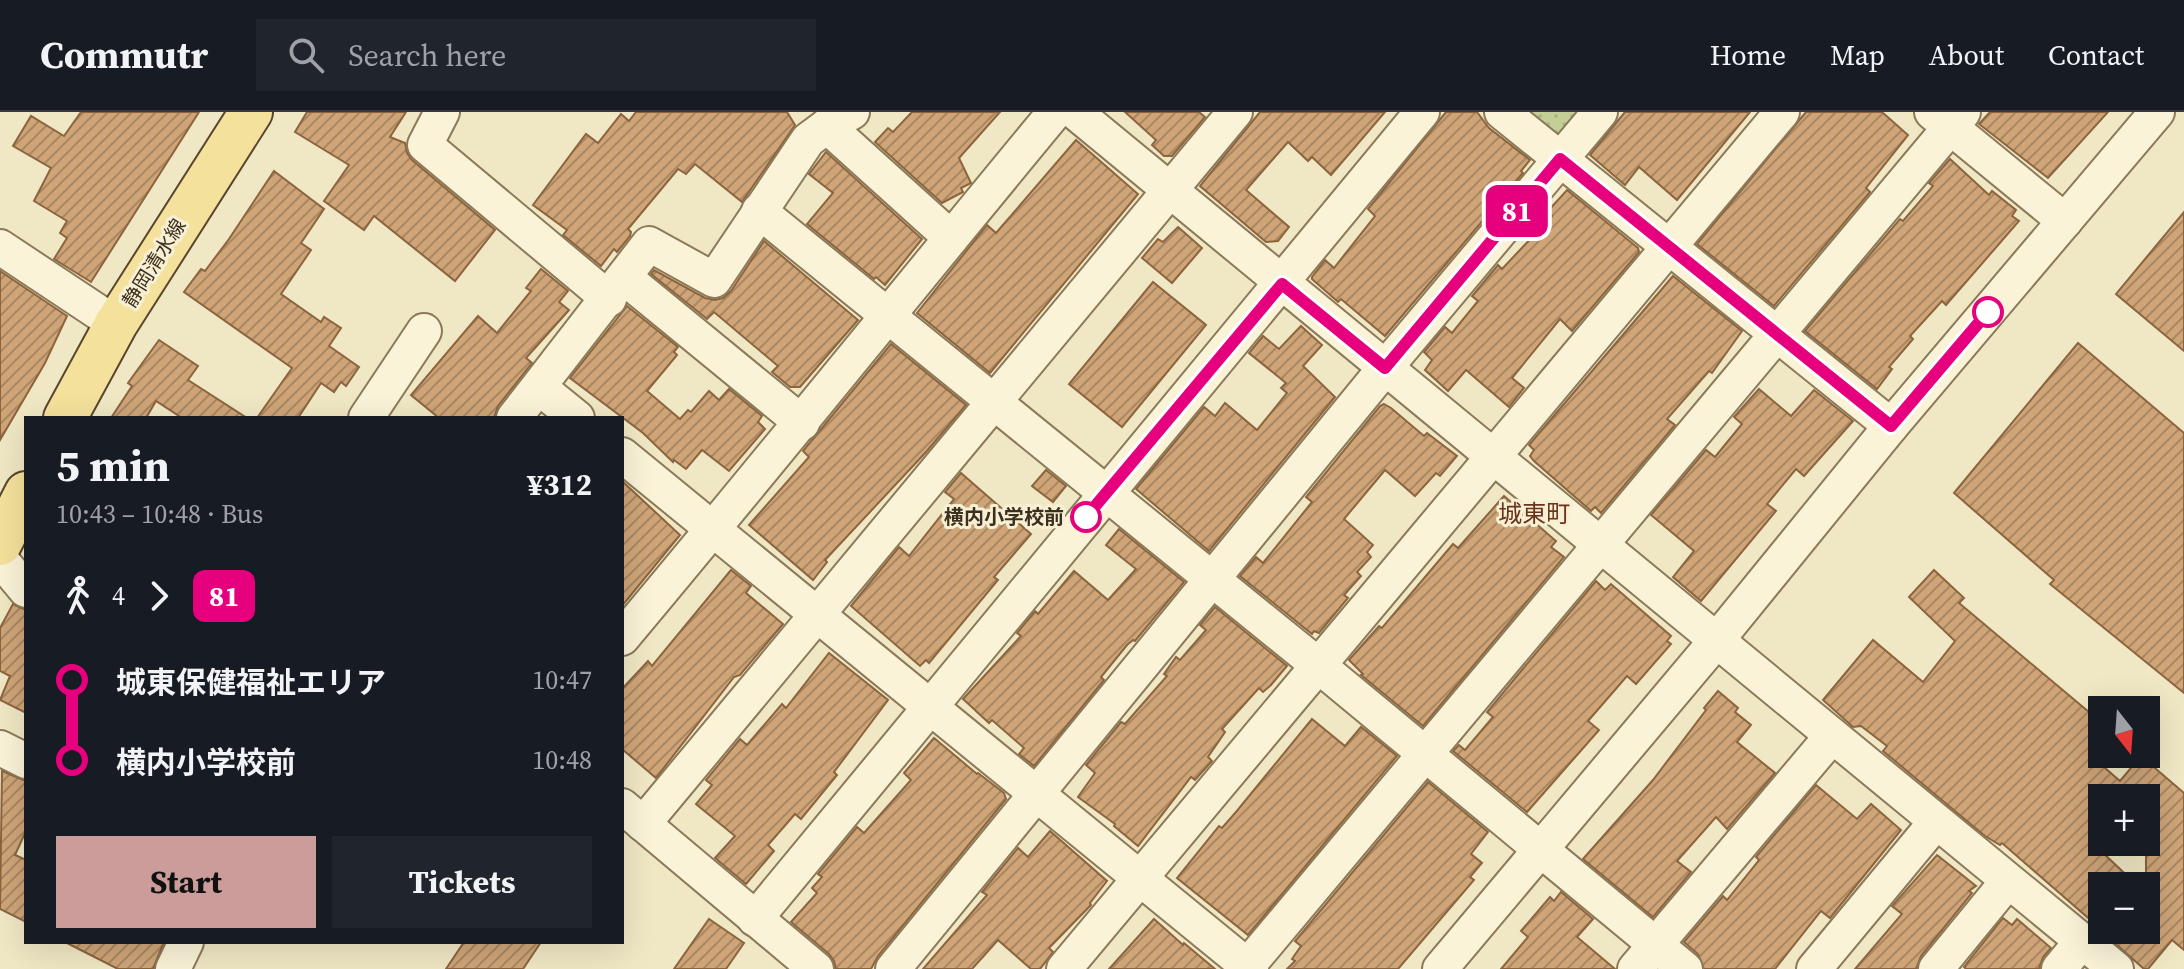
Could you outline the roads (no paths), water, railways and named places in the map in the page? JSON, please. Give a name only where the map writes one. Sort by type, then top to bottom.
[{"type":"main road","name":"静岡清水線","points":[[76,414],[116,324],[251,112]]},
{"type":"main road","points":[[0,544],[24,497]]},
{"type":"street","points":[[442,112],[425,145],[802,423]]},
{"type":"street","points":[[624,635],[802,423],[1055,112]]},
{"type":"street","points":[[1075,112],[2116,969]]},
{"type":"street","points":[[816,969],[633,815],[817,615],[1235,112]]},
{"type":"street","points":[[755,919],[1422,112]]},
{"type":"street","points":[[1502,112],[1891,426]]},
{"type":"street","points":[[893,969],[1385,368],[1600,112]]},
{"type":"street","points":[[1064,969],[1782,112]]},
{"type":"street","points":[[1440,969],[1716,641],[1891,426],[2157,112]]},
{"type":"street","points":[[624,457],[1248,968],[1777,334],[1948,117],[2065,221]]},
{"type":"street","points":[[516,416],[649,244],[714,280],[808,140],[839,119],[951,238]]},
{"type":"street","points":[[759,211],[1319,666],[1538,850],[1645,957],[1685,969]]},
{"type":"street","points":[[0,247],[116,324]]},
{"type":"street","points":[[367,416],[424,331]]},
{"type":"street","points":[[540,388],[575,416]]},
{"type":"street","points":[[0,559],[24,588]]},
{"type":"street","points":[[1645,957],[1832,736]]},
{"type":"street","points":[[0,748],[24,760]]},
{"type":"street","points":[[1814,969],[1936,822]]},
{"type":"street","points":[[1936,969],[2008,881]]},
{"type":"street","points":[[2059,969],[2082,941]]},
{"type":"street","points":[[173,969],[185,944]]},
{"type":"place","name":"横内小学校前","points":[[1086,517]]},
{"type":"district","name":"城東町","points":[[1534,514]]}]
